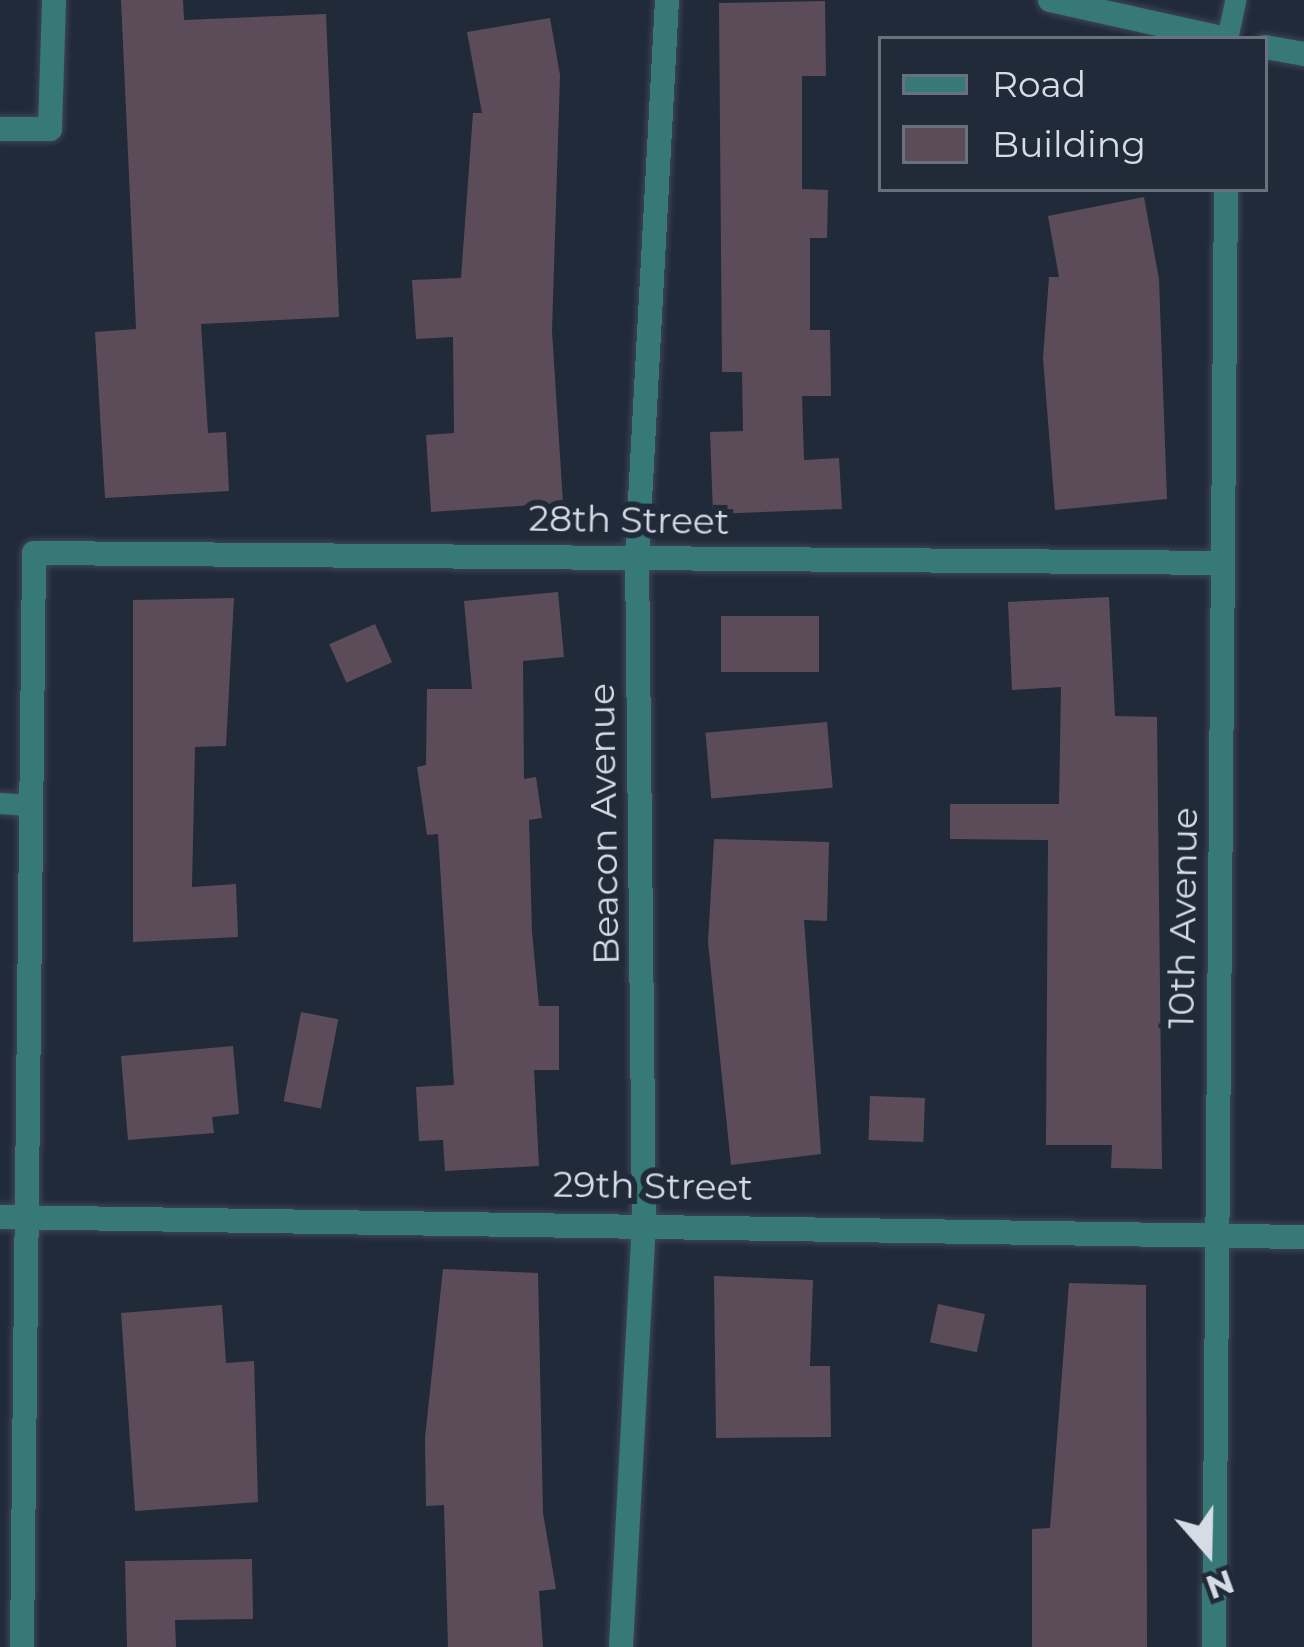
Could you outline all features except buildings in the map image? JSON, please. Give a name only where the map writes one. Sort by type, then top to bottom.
[{"type":"street","points":[[0,128],[50,129],[54,0]]},
{"type":"street","name":"Beacon Avenue","points":[[621,1647],[644,1221],[638,556],[667,0]]},
{"type":"street","points":[[1050,0],[1213,36]]},
{"type":"street","points":[[1268,47],[1304,54]]},
{"type":"street","name":"10th Avenue","points":[[1214,1647],[1226,192]]},
{"type":"street","name":"28th Street","points":[[28,805],[34,553],[1223,563]]},
{"type":"street","points":[[22,1647],[32,1217],[28,805]]},
{"type":"street","name":"29th Street","points":[[0,1217],[644,1221],[1304,1238]]},
{"type":"lane","points":[[1228,36],[1235,0]]},
{"type":"lane","points":[[0,802],[28,805]]}]
